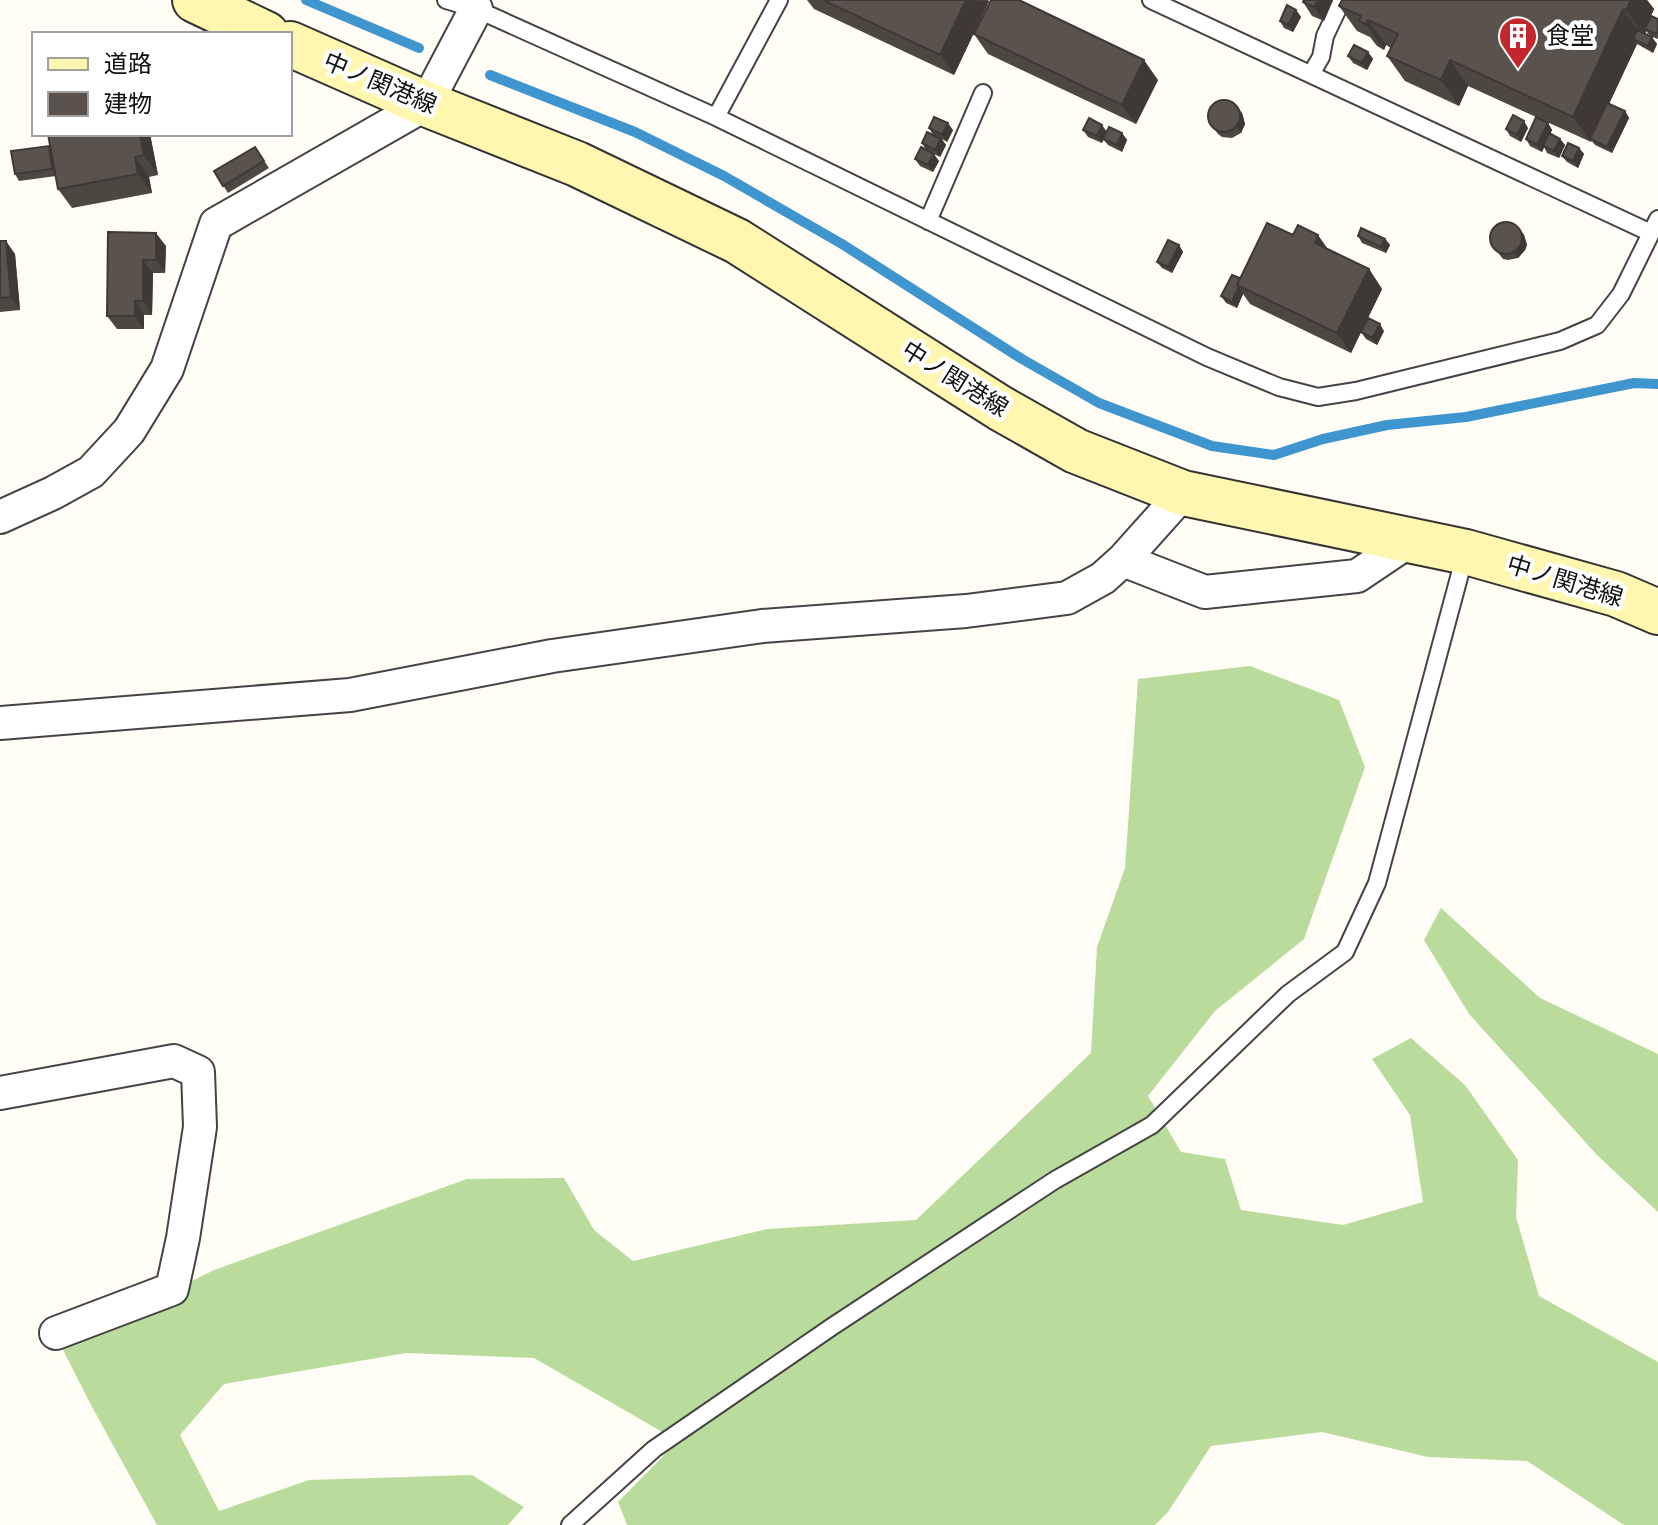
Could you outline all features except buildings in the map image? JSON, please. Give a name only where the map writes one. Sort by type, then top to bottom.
[{"type":"main road","points":[[195,0],[262,32]]},
{"type":"main road","name":"中ノ関港線","points":[[292,45],[426,104],[577,164],[737,241],[1000,408],[1076,451],[1183,493],[1466,552],[1616,594],[1658,612]]},
{"type":"street","points":[[0,517],[91,472],[129,431],[167,369],[216,224],[426,104],[467,3]]},
{"type":"street","points":[[0,723],[350,695],[552,656],[747,628],[966,611],[1067,598],[1103,578],[1123,560],[1183,493]]},
{"type":"street","points":[[1123,560],[1205,592],[1357,576],[1409,541]]},
{"type":"street","points":[[0,1093],[174,1061],[198,1072],[200,1127],[172,1289],[56,1333]]},
{"type":"lane","points":[[716,117],[779,0]]},
{"type":"lane","points":[[467,3],[716,117],[1207,357],[1279,387],[1318,397],[1356,391],[1560,341],[1597,325],[1621,294],[1655,226],[1151,0]]},
{"type":"lane","points":[[1311,74],[1321,57],[1325,36],[1342,0]]},
{"type":"lane","points":[[928,221],[983,93]]},
{"type":"lane","points":[[570,1525],[654,1449],[833,1326],[1055,1180],[1152,1125],[1288,994],[1345,952],[1377,883],[1466,552]]},
{"type":"green space","points":[[1250,666],[1339,700],[1365,767],[1304,939],[1215,1011],[1148,1096],[1181,1152],[1225,1159],[1241,1210],[1343,1225],[1423,1202],[1410,1115],[1372,1059],[1411,1038],[1465,1085],[1518,1160],[1516,1217],[1539,1296],[1658,1362],[1658,1525],[1624,1525],[1527,1461],[1428,1457],[1322,1432],[1211,1446],[1168,1512],[1155,1525],[627,1525],[618,1502],[678,1441],[534,1358],[406,1353],[224,1384],[180,1435],[219,1511],[309,1480],[472,1475],[524,1507],[508,1525],[157,1525],[61,1346],[214,1270],[467,1179],[564,1178],[594,1230],[633,1261],[767,1229],[916,1220],[1091,1053],[1097,947],[1125,868],[1138,679]]},
{"type":"green space","points":[[1441,908],[1540,998],[1658,1054],[1658,1212],[1598,1156],[1469,1014],[1424,940]]},
{"type":"waterway","points":[[306,0],[419,48]]},
{"type":"waterway","points":[[490,75],[635,132],[724,176],[842,244],[1022,359],[1099,403],[1212,446],[1274,455],[1323,439],[1387,425],[1466,417],[1634,383],[1658,384]]},
{"type":"place","name":"食堂","points":[[1518,70]]}]
